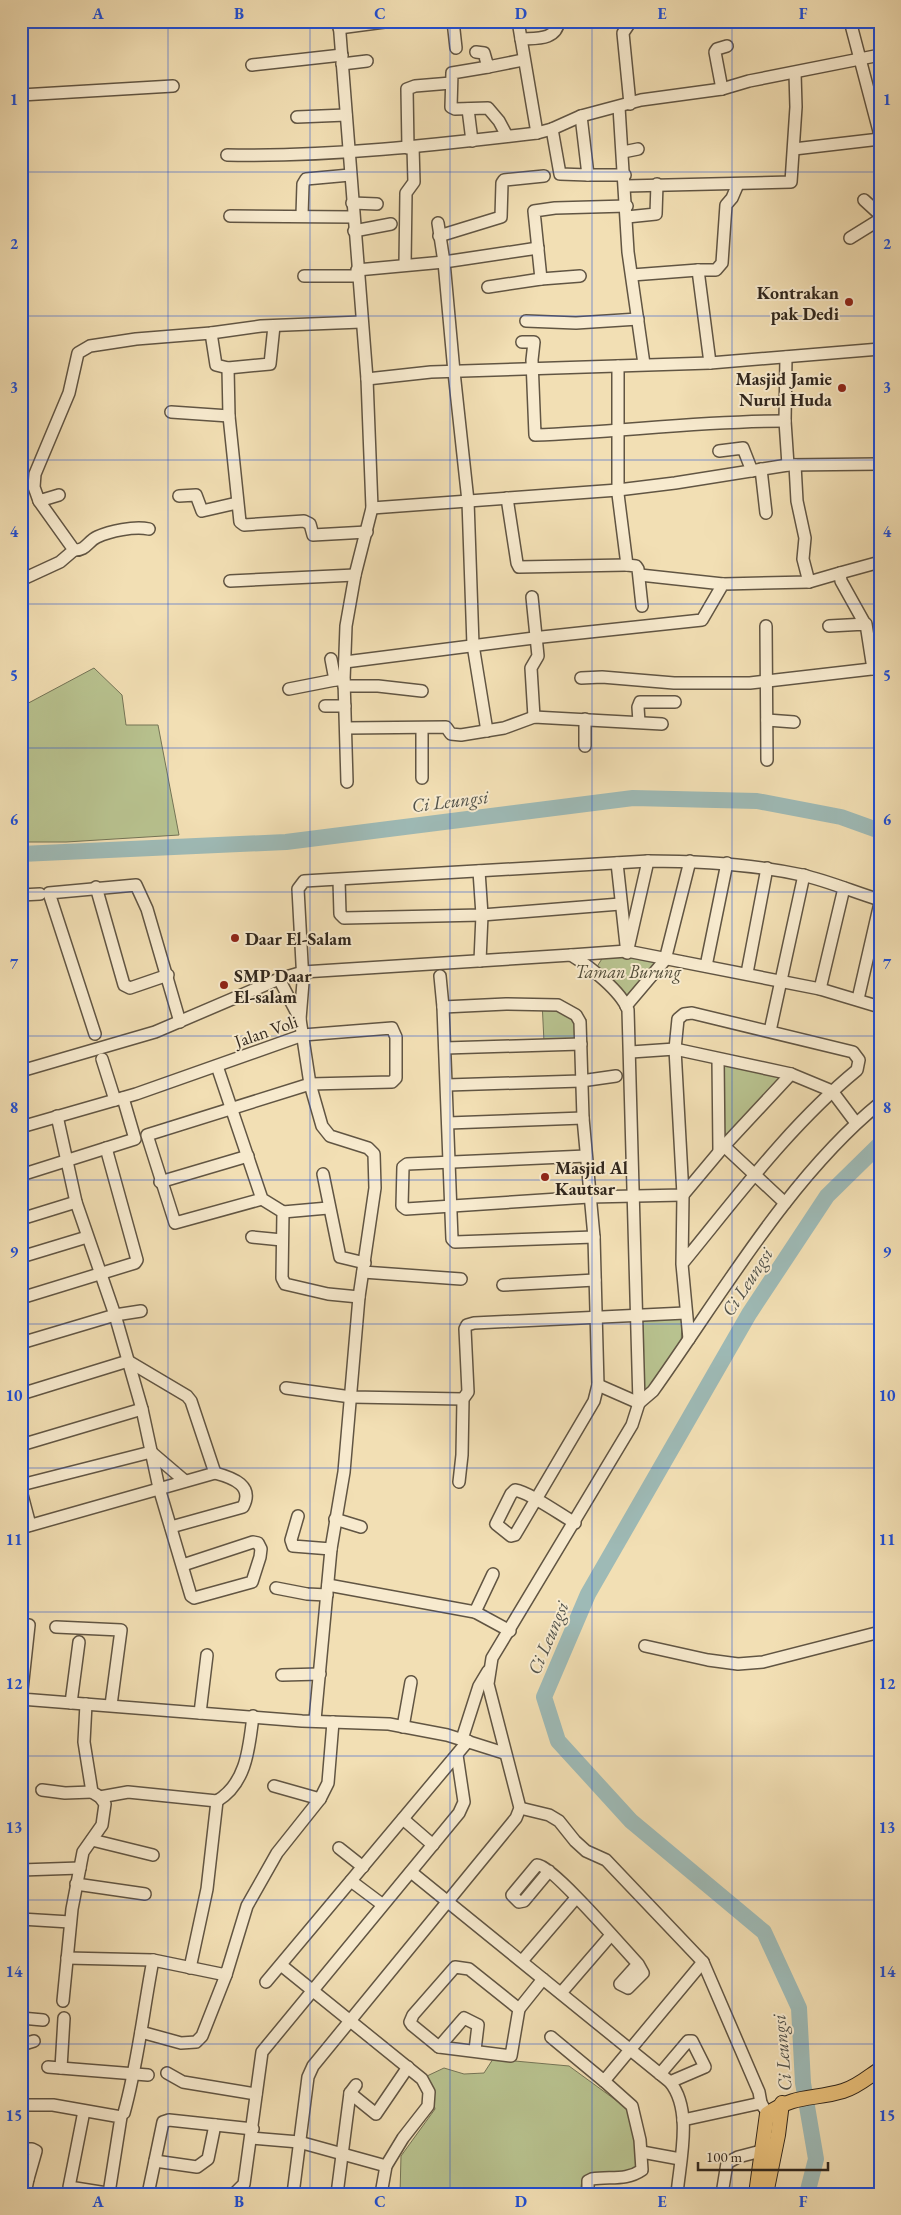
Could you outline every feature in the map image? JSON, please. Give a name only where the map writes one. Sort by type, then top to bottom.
[{"type":"main road","points":[[756,2194],[764,2108],[788,2101],[844,2091],[857,2085],[880,2069]]},
{"type":"main road","points":[[766,2194],[781,2118],[788,2101]]},
{"type":"street","points":[[341,682],[345,662],[346,626],[355,575],[372,508],[366,379],[339,25],[392,21]]},
{"type":"street","points":[[453,21],[456,48]]},
{"type":"street","points":[[518,21],[536,133]]},
{"type":"street","points":[[521,39],[550,36],[558,28],[559,21]]},
{"type":"street","points":[[794,149],[880,137],[850,21]]},
{"type":"street","points":[[613,29],[628,24]]},
{"type":"street","points":[[628,24],[623,33],[625,105],[623,152],[632,274],[644,364]]},
{"type":"street","points":[[722,88],[716,51],[727,46]]},
{"type":"street","points":[[476,52],[484,53],[488,67]]},
{"type":"street","points":[[227,155],[276,156],[411,147],[536,133],[552,129],[581,116],[625,105],[722,88],[749,80],[795,73],[880,55]]},
{"type":"street","points":[[252,64],[342,59],[367,61]]},
{"type":"street","points":[[507,136],[490,109],[486,107],[468,109],[451,107],[451,83],[454,72],[523,60]]},
{"type":"street","points":[[552,129],[560,174],[588,175],[658,184],[790,182],[794,149],[795,73]]},
{"type":"street","points":[[405,266],[406,193],[414,182],[407,89],[415,86],[451,83]]},
{"type":"street","points":[[21,95],[172,86]]},
{"type":"street","points":[[468,109],[472,141]]},
{"type":"street","points":[[297,117],[346,115]]},
{"type":"street","points":[[581,116],[588,175]]},
{"type":"street","points":[[623,152],[638,149]]},
{"type":"street","points":[[302,215],[304,184],[306,180],[350,175]]},
{"type":"street","points":[[439,236],[500,217],[502,184],[504,180],[544,176]]},
{"type":"street","points":[[541,279],[532,214],[535,211],[656,214],[658,184]]},
{"type":"street","points":[[632,274],[716,270],[722,262],[726,205],[732,198],[738,184]]},
{"type":"street","points":[[850,238],[879,216],[864,200]]},
{"type":"street","points":[[352,203],[377,204]]},
{"type":"street","points":[[230,216],[302,215],[353,217]]},
{"type":"street","points":[[438,222],[444,262],[468,501],[474,645],[487,731]]},
{"type":"street","points":[[354,231],[391,224]]},
{"type":"street","points":[[304,276],[358,273],[538,248]]},
{"type":"street","points":[[698,270],[710,363]]},
{"type":"street","points":[[488,287],[541,279],[580,276]]},
{"type":"street","points":[[526,321],[638,319]]},
{"type":"street","points":[[74,550],[39,501],[34,487],[34,474],[69,393],[80,350],[112,342],[274,326],[361,322]]},
{"type":"street","points":[[539,322],[528,363],[535,435],[617,431],[702,423],[785,421]]},
{"type":"street","points":[[211,333],[214,363],[228,368],[271,363],[274,326]]},
{"type":"street","points":[[522,342],[534,342]]},
{"type":"street","points":[[366,379],[454,372],[528,363],[618,366],[710,363],[880,349]]},
{"type":"street","points":[[786,357],[785,421],[797,501],[805,538],[803,559],[809,582]]},
{"type":"street","points":[[618,366],[618,490],[627,565]]},
{"type":"street","points":[[228,368],[229,416],[239,521],[244,525],[304,521],[310,524],[312,535],[367,532]]},
{"type":"street","points":[[171,412],[229,416]]},
{"type":"street","points":[[719,451],[743,448],[756,470],[766,513]]},
{"type":"street","points":[[372,508],[618,490],[791,465],[880,464]]},
{"type":"street","points":[[39,501],[59,495]]},
{"type":"street","points":[[179,496],[196,496],[202,511],[237,503]]},
{"type":"street","points":[[507,498],[516,563],[519,566],[636,566],[640,575],[642,606]]},
{"type":"street","points":[[21,580],[60,562],[74,550],[85,548],[99,536],[136,528],[148,529]]},
{"type":"street","points":[[640,575],[723,584],[809,582],[880,562]]},
{"type":"street","points":[[581,678],[602,677],[674,683],[766,681],[829,676],[876,669],[868,627],[841,581],[840,573]]},
{"type":"street","points":[[230,581],[355,575]]},
{"type":"street","points":[[345,662],[536,637],[702,620],[723,584]]},
{"type":"street","points":[[532,597],[538,658],[531,668],[534,717]]},
{"type":"street","points":[[829,626],[865,624]]},
{"type":"street","points":[[766,626],[767,760]]},
{"type":"street","points":[[331,660],[341,682],[345,706],[347,782]]},
{"type":"street","points":[[289,689],[341,682],[422,691]]},
{"type":"street","points":[[639,722],[638,707],[640,702],[675,702]]},
{"type":"street","points":[[325,706],[345,706]]},
{"type":"street","points":[[346,728],[446,727],[450,733],[454,734],[487,731],[534,717],[662,724]]},
{"type":"street","points":[[585,719],[585,746]]},
{"type":"street","points":[[767,720],[794,722]]},
{"type":"street","points":[[422,728],[422,778]]},
{"type":"street","points":[[627,952],[648,861]]},
{"type":"street","points":[[315,1720],[331,1549],[344,1472],[359,1297],[374,1188],[374,1154],[368,1148],[330,1136],[322,1126],[310,1084],[300,1020],[303,972],[298,888],[304,881],[648,861],[727,863],[767,868],[804,876],[880,901],[858,999]]},
{"type":"street","points":[[626,1006],[665,960],[690,861]]},
{"type":"street","points":[[617,863],[620,904],[627,952]]},
{"type":"street","points":[[706,966],[727,863]]},
{"type":"street","points":[[747,974],[767,868]]},
{"type":"street","points":[[479,871],[482,915],[480,961]]},
{"type":"street","points":[[770,1031],[804,876]]},
{"type":"street","points":[[339,880],[340,914],[344,918],[482,915],[620,904]]},
{"type":"street","points":[[95,1034],[49,893],[132,884],[138,888],[147,908],[168,975],[180,1022]]},
{"type":"street","points":[[96,887],[125,986],[130,988],[168,975]]},
{"type":"street","points":[[820,989],[844,888]]},
{"type":"street","points":[[21,895],[40,894]]},
{"type":"street","points":[[21,1071],[180,1022],[279,979],[303,972],[627,952],[820,989],[880,1007]]},
{"type":"street","points":[[293,2194],[308,2077],[313,2066],[516,1818],[520,1808],[504,1753],[488,1684],[492,1658],[632,1426],[640,1403],[636,1315],[631,1052],[626,1006],[587,964],[571,955]]},
{"type":"street","points":[[440,976],[447,1085],[452,1237],[455,1242],[594,1237]]},
{"type":"street","points":[[279,979],[300,1020]]},
{"type":"street","points":[[21,997],[21,1004]]},
{"type":"street","points":[[443,1007],[506,1004],[558,1005],[579,1020],[583,1118],[594,1237],[598,1385],[594,1401],[535,1500],[575,1523]]},
{"type":"street","points":[[682,1264],[755,1174],[832,1091],[857,1070],[857,1056],[848,1050],[770,1031],[687,1013],[680,1016],[677,1022],[675,1049],[683,1195],[682,1264],[685,1313],[689,1340]]},
{"type":"street","name":"Jalan Voli","points":[[21,1127],[119,1099],[303,1035],[392,1028],[396,1037],[396,1078],[394,1082],[310,1084]]},
{"type":"street","points":[[445,1048],[581,1044]]},
{"type":"street","points":[[631,1052],[675,1049],[791,1074],[832,1091],[856,1122]]},
{"type":"street","points":[[21,1175],[135,1140],[102,1059]]},
{"type":"street","points":[[718,1059],[721,1149]]},
{"type":"street","points":[[217,1066],[262,1199],[283,1212],[328,1208]]},
{"type":"street","points":[[586,1156],[450,1161],[405,1165],[402,1206],[406,1209],[589,1197],[683,1195],[721,1149],[791,1074]]},
{"type":"street","points":[[447,1085],[581,1081],[616,1076]]},
{"type":"street","points":[[262,1199],[175,1223],[146,1136],[310,1084]]},
{"type":"street","points":[[640,1403],[653,1391],[785,1203],[856,1122],[880,1104]]},
{"type":"street","points":[[57,1116],[76,1202],[128,1361],[142,1409],[159,1488],[191,1596],[194,1598],[252,1582],[261,1549],[258,1543],[253,1542],[183,1565]]},
{"type":"street","points":[[448,1123],[583,1118]]},
{"type":"street","points":[[21,1298],[135,1263],[137,1258],[106,1148]]},
{"type":"street","points":[[721,1149],[755,1174],[785,1203]]},
{"type":"street","points":[[160,1182],[248,1156]]},
{"type":"street","points":[[323,1174],[328,1208],[340,1257],[364,1268],[461,1279]]},
{"type":"street","points":[[21,1219],[76,1202]]},
{"type":"street","points":[[283,1212],[282,1278],[285,1284],[328,1294],[359,1297]]},
{"type":"street","points":[[21,1257],[87,1237]]},
{"type":"street","points":[[252,1238],[282,1240]]},
{"type":"street","points":[[503,1285],[595,1280]]},
{"type":"street","points":[[21,1342],[141,1310]]},
{"type":"street","points":[[459,1482],[462,1455],[463,1399],[468,1392],[465,1330],[467,1325],[474,1323],[596,1316],[685,1313]]},
{"type":"street","points":[[21,1394],[128,1361],[184,1393],[191,1401],[216,1473]]},
{"type":"street","points":[[598,1385],[640,1403]]},
{"type":"street","points":[[286,1388],[351,1397],[463,1399]]},
{"type":"street","points":[[21,1445],[142,1409]]},
{"type":"street","points":[[151,1452],[185,1481]]},
{"type":"street","points":[[21,1485],[151,1452]]},
{"type":"street","points":[[21,1491],[26,1526],[216,1473],[233,1478],[246,1489],[248,1498],[243,1507],[172,1527]]},
{"type":"street","points":[[298,1516],[291,1540],[293,1546],[331,1549]]},
{"type":"street","points":[[335,1519],[361,1527]]},
{"type":"street","points":[[475,1612],[493,1574]]},
{"type":"street","points":[[276,1588],[307,1594],[327,1590],[475,1612],[510,1631]]},
{"type":"street","points":[[28,1626],[21,1699],[403,1727],[465,1740],[504,1753]]},
{"type":"street","points":[[56,1627],[122,1631],[111,1705]]},
{"type":"street","points":[[645,1646],[708,1660],[738,1664],[763,1662],[880,1632]]},
{"type":"street","points":[[71,1703],[79,1642]]},
{"type":"street","points":[[200,1712],[207,1655]]},
{"type":"street","points":[[266,1982],[457,1755],[465,1740],[479,1686],[489,1670]]},
{"type":"street","points":[[282,1675],[320,1674]]},
{"type":"street","points":[[403,1727],[411,1682]]},
{"type":"street","points":[[63,2001],[70,1922],[76,1884],[83,1852],[102,1825],[105,1804],[96,1794],[84,1742],[86,1704]]},
{"type":"street","points":[[42,1790],[96,1794],[128,1792],[217,1800],[233,1790],[248,1754],[253,1716]]},
{"type":"street","points":[[141,2032],[181,2043],[196,2042],[202,2036],[226,1975],[247,1906],[277,1853],[320,1799],[330,1774],[334,1722]]},
{"type":"street","points":[[234,2194],[244,2184],[253,2134],[262,2052],[314,1992],[459,1813],[464,1802],[457,1755]]},
{"type":"street","points":[[274,1786],[320,1799]]},
{"type":"street","points":[[190,1968],[207,1889],[217,1800]]},
{"type":"street","points":[[520,1808],[549,1815],[559,1821],[586,1851],[606,1860],[703,1962],[759,2092],[764,2108]]},
{"type":"street","points":[[403,1819],[433,1845]]},
{"type":"street","points":[[92,1840],[152,1855]]},
{"type":"street","points":[[339,1848],[363,1867]]},
{"type":"street","points":[[21,1870],[80,1868]]},
{"type":"street","points":[[549,1871],[638,1964]]},
{"type":"street","points":[[411,1872],[670,2082],[677,2090],[683,2120],[677,2194]]},
{"type":"street","points":[[351,1881],[379,1902]]},
{"type":"street","points":[[76,1884],[145,1894]]},
{"type":"street","points":[[522,1961],[576,1898]]},
{"type":"street","points":[[21,1919],[70,1922]]},
{"type":"street","points":[[560,1993],[611,1935]]},
{"type":"street","points":[[67,1958],[153,1960],[226,1975]]},
{"type":"street","points":[[84,2111],[69,2187],[111,2193],[122,2115],[135,2074],[142,2017],[153,1960]]},
{"type":"street","points":[[604,2081],[703,1962]]},
{"type":"street","points":[[281,1965],[422,2079],[429,2092],[428,2106],[403,2138],[386,2166],[381,2194]]},
{"type":"street","points":[[519,2009],[469,1970],[455,1967],[411,2019],[412,2025],[439,2047],[511,2056],[519,2009],[544,1979]]},
{"type":"street","points":[[21,2018],[43,2020]]},
{"type":"street","points":[[61,2068],[64,2018]]},
{"type":"street","points":[[439,2047],[464,2018],[478,2025],[475,2050]]},
{"type":"street","points":[[551,2037],[632,2106],[642,2152],[642,2170],[622,2178],[592,2179],[588,2182],[588,2194]]},
{"type":"street","points":[[21,2045],[34,2041]]},
{"type":"street","points":[[660,2074],[688,2041],[692,2041],[705,2067],[670,2082]]},
{"type":"street","points":[[48,2067],[148,2074]]},
{"type":"street","points":[[337,2194],[341,2152],[353,2089],[376,2114],[408,2067]]},
{"type":"street","points":[[167,2073],[183,2082],[256,2094]]},
{"type":"street","points":[[21,2105],[53,2105],[122,2115]]},
{"type":"street","points":[[683,2120],[764,2108],[781,2118]]},
{"type":"street","points":[[148,2194],[163,2122],[169,2120],[215,2124],[253,2134],[341,2152],[386,2166]]},
{"type":"street","points":[[155,2161],[196,2168],[208,2159],[215,2124]]},
{"type":"street","points":[[21,2149],[36,2151],[24,2179],[24,2194]]},
{"type":"street","points":[[722,2194],[727,2163],[738,2157],[761,2151]]},
{"type":"street","points":[[642,2152],[680,2158]]},
{"type":"green space","points":[[94,668],[122,695],[126,725],[158,725],[179,835],[66,842],[21,842],[21,707]]},
{"type":"green space","name":"Taman Burung","points":[[608,949],[668,958],[628,998],[595,970]]},
{"type":"green space","points":[[559,1000],[586,1019],[586,1039],[544,1042],[542,1001]]},
{"type":"green space","points":[[718,1059],[791,1074],[719,1151]]},
{"type":"green space","points":[[682,1313],[681,1351],[653,1391],[643,1391],[639,1314]]},
{"type":"green space","points":[[493,2059],[569,2066],[628,2109],[638,2137],[638,2165],[630,2177],[582,2180],[580,2194],[400,2194],[401,2156],[435,2109],[427,2076],[444,2068],[464,2074],[484,2073]]},
{"type":"waterway","name":"Ci Leungsi","points":[[21,854],[286,842],[633,798],[757,801],[841,817],[880,831]]},
{"type":"waterway","name":"Ci Leungsi","points":[[807,2194],[816,2159],[803,2083],[799,2008],[764,1932],[631,1821],[558,1741],[544,1697],[588,1594],[749,1314],[827,1196],[880,1144]]},
{"type":"place","name":"Kontrakan pak Dedi","points":[[849,302]]},
{"type":"place","name":"Masjid Jamie Nurul Huda","points":[[842,388]]},
{"type":"place","name":"Daar El-Salam","points":[[235,938]]},
{"type":"place","name":"SMP Daar El-salam","points":[[224,985]]},
{"type":"place","name":"Masjid Al Kautsar","points":[[545,1177]]}]
